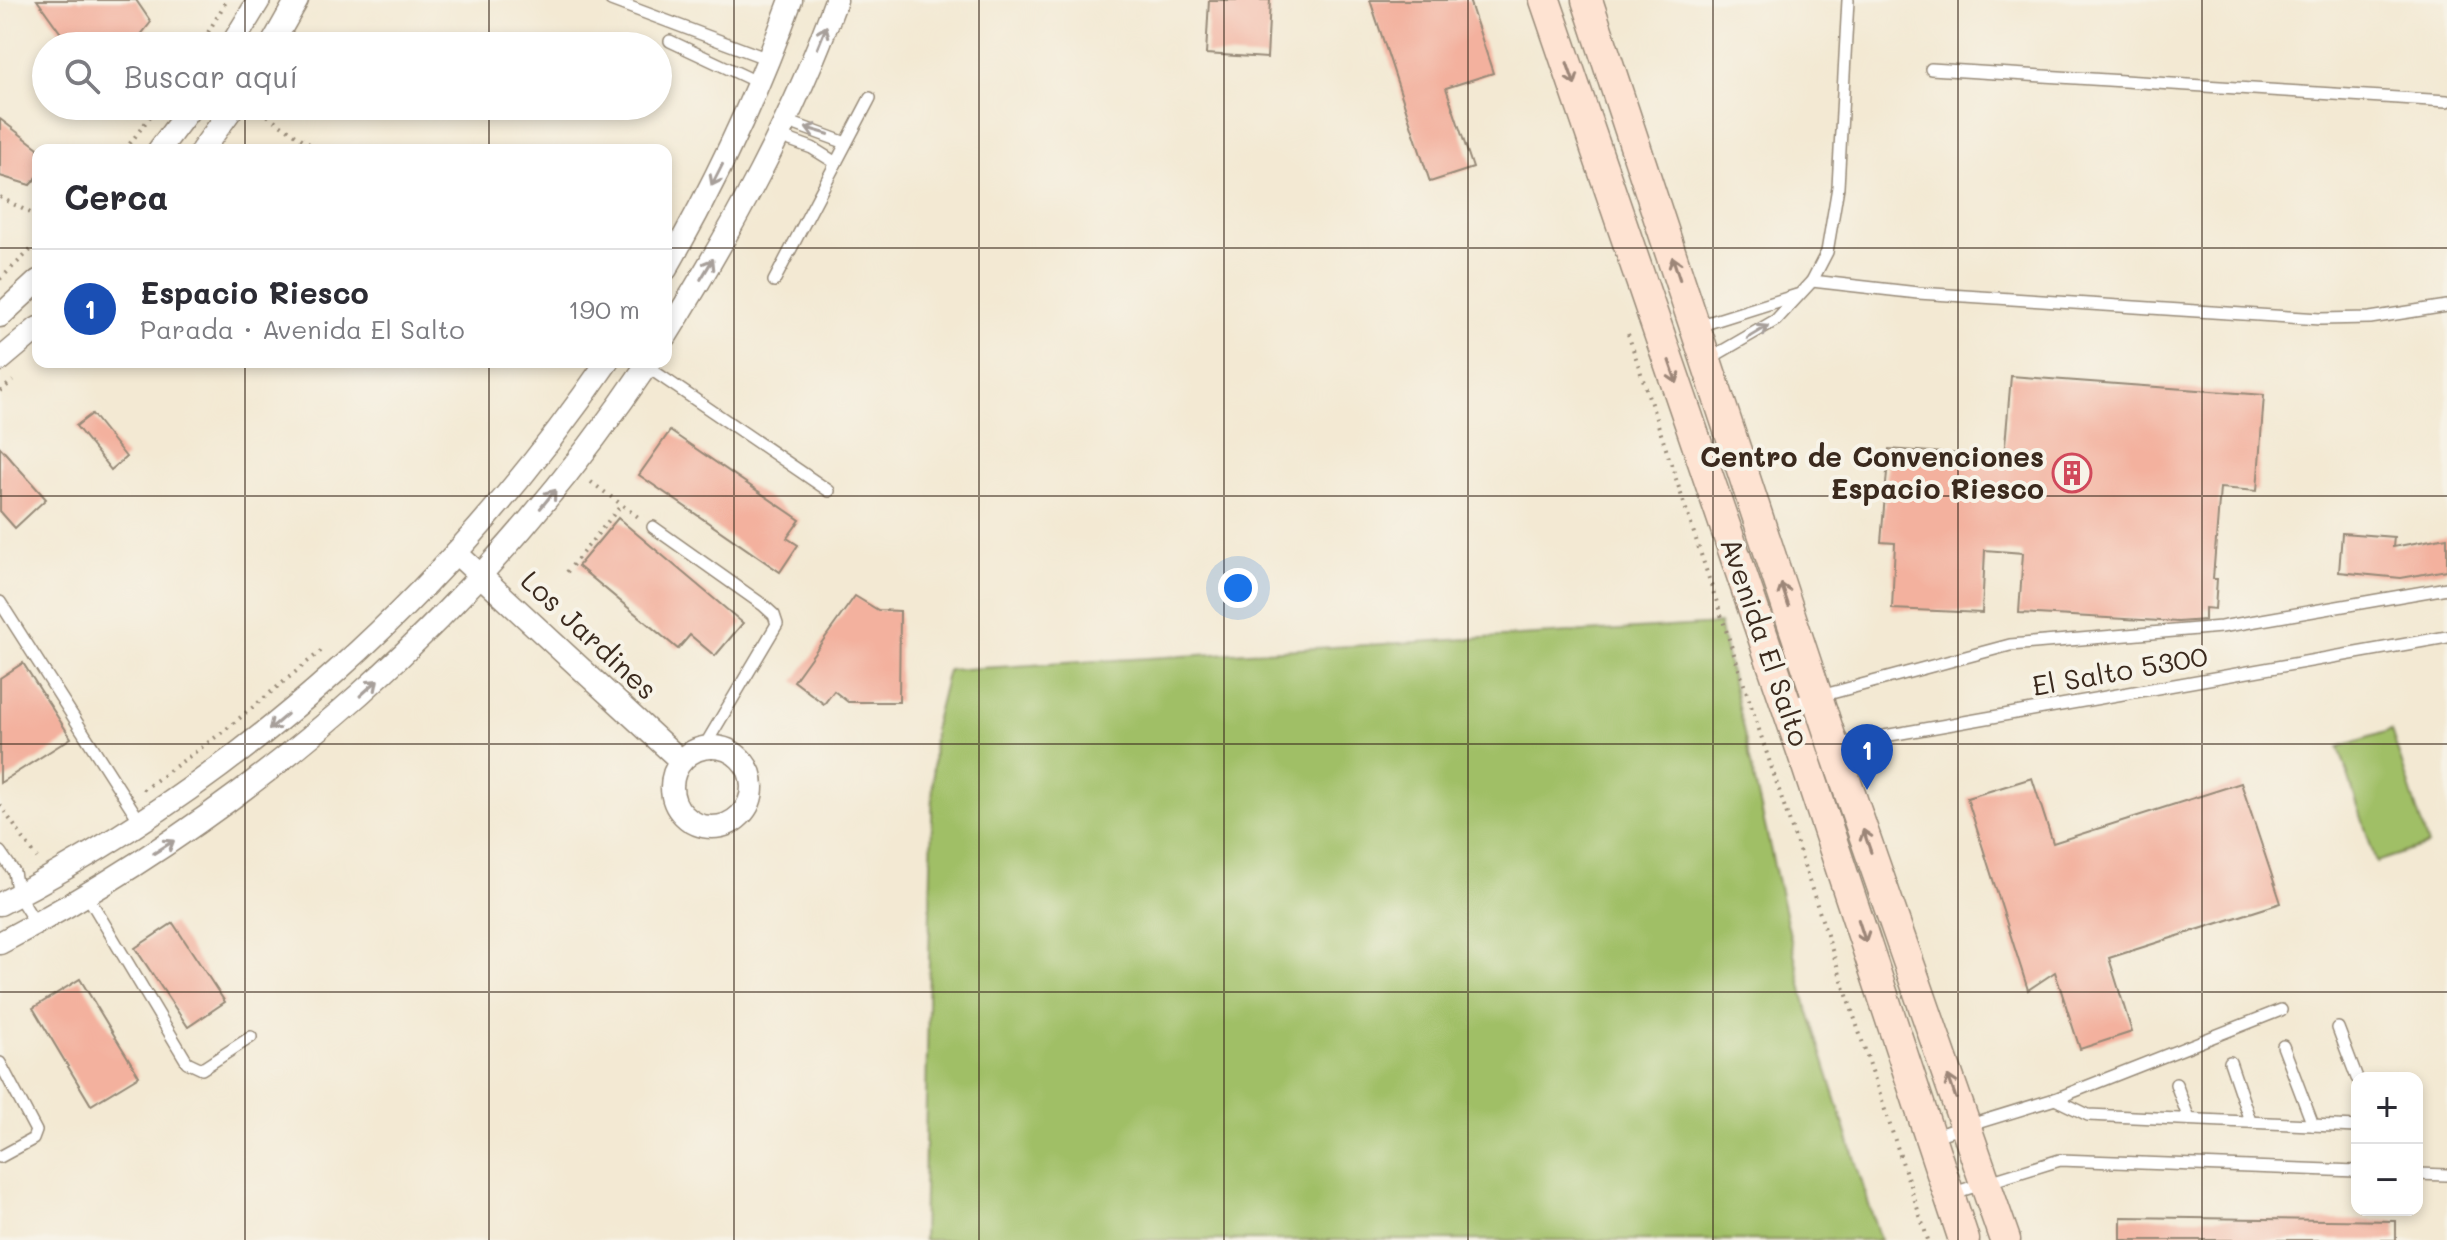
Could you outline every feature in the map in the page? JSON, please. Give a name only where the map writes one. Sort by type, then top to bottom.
[{"type":"main road","name":"Avenida El Salto","points":[[1545,0],[1802,751],[1964,1240]]},
{"type":"main road","name":"Avenida El Salto","points":[[1587,0],[1833,745],[2005,1240]]},
{"type":"street","points":[[240,32],[259,0]]},
{"type":"street","points":[[279,32],[297,0]]},
{"type":"street","points":[[672,258],[757,90],[791,0]]},
{"type":"street","points":[[672,326],[735,222],[782,128],[836,0]]},
{"type":"street","points":[[757,90],[770,115],[782,128]]},
{"type":"street","points":[[164,143],[182,120]]},
{"type":"street","points":[[206,144],[223,120]]},
{"type":"street","points":[[738,131],[782,128]]},
{"type":"street","points":[[0,316],[32,287]]},
{"type":"street","points":[[0,360],[32,333]]},
{"type":"street","points":[[9,900],[141,823],[239,754],[316,690],[394,618],[456,553],[547,444],[603,368]]},
{"type":"street","points":[[0,943],[116,878],[214,813],[298,750],[383,675],[482,577],[572,468],[645,368]]},
{"type":"street","name":"Los Jardines","points":[[456,553],[681,761]]},
{"type":"street","points":[[704,747],[731,752],[749,772],[750,799],[733,821],[709,827],[697,824],[678,809],[671,784],[681,761],[704,747]]},
{"type":"street","points":[[95,851],[92,865],[95,872],[116,878]]},
{"type":"lane","points":[[611,0],[768,59]]},
{"type":"lane","points":[[1707,360],[1776,320],[1812,281],[1832,237],[1848,0]]},
{"type":"lane","points":[[672,42],[757,90]]},
{"type":"lane","points":[[1931,69],[2447,101]]},
{"type":"lane","points":[[774,281],[870,98]]},
{"type":"lane","points":[[782,128],[846,143]]},
{"type":"lane","points":[[782,128],[836,163]]},
{"type":"lane","points":[[1812,281],[1918,293],[2320,319],[2370,318],[2447,306]]},
{"type":"lane","points":[[1695,327],[1801,294]]},
{"type":"lane","points":[[654,368],[829,491]]},
{"type":"lane","points":[[653,527],[763,605],[774,615],[777,624],[704,747]]},
{"type":"lane","points":[[1786,705],[2010,645],[2221,627],[2447,588]]},
{"type":"lane","points":[[0,602],[141,823]]},
{"type":"lane","name":"El Salto 5300","points":[[1802,751],[2447,637]]},
{"type":"lane","points":[[0,852],[14,872],[9,900],[36,924]]},
{"type":"lane","points":[[87,895],[187,1062],[202,1069],[251,1037]]},
{"type":"lane","points":[[1930,1137],[2055,1099],[2281,1010]]},
{"type":"lane","points":[[2338,1028],[2355,1072]]},
{"type":"lane","points":[[2283,1046],[2313,1125]]},
{"type":"lane","points":[[2230,1062],[2250,1121]]},
{"type":"lane","points":[[0,1063],[36,1131],[33,1139],[0,1157]]},
{"type":"lane","points":[[2176,1084],[2189,1119]]},
{"type":"lane","points":[[2055,1099],[2088,1115],[2351,1127]]},
{"type":"lane","points":[[1949,1195],[2060,1160],[2351,1171]]},
{"type":"lane","points":[[2423,1174],[2447,1175]]},
{"type":"path","points":[[208,32],[227,0]]},
{"type":"path","points":[[130,144],[148,120]]},
{"type":"path","points":[[274,120],[309,144]]},
{"type":"path","points":[[0,197],[32,214]]},
{"type":"path","points":[[0,279],[32,249]]},
{"type":"path","points":[[1627,328],[1928,1240]]},
{"type":"path","points":[[572,468],[653,527]]},
{"type":"path","points":[[567,572],[622,504]]},
{"type":"path","points":[[127,801],[224,731],[334,641]]},
{"type":"path","points":[[0,805],[37,858]]},
{"type":"path","points":[[14,872],[50,850]]},
{"type":"green space","points":[[1719,624],[1804,997],[1880,1240],[923,1240],[934,726],[948,670]]},
{"type":"green space","points":[[2391,730],[2428,845],[2376,862],[2339,747]]},
{"type":"building","points":[[37,0],[136,0],[151,22],[143,32],[60,32]]},
{"type":"building","points":[[1209,0],[1270,0],[1267,58],[1206,54]]},
{"type":"building","points":[[1370,0],[1469,0],[1493,73],[1446,88],[1473,168],[1430,182]]},
{"type":"building","points":[[0,119],[33,144],[30,185],[0,176]]},
{"type":"building","name":"Centro de Convenciones Espacio Riesco","points":[[2011,376],[2264,395],[2257,491],[2220,488],[2213,579],[2217,579],[2215,609],[2205,608],[2205,620],[2178,622],[2019,613],[2023,553],[1985,550],[1982,613],[1892,609],[1895,543],[1881,542],[1889,449],[2004,457]]},
{"type":"building","points":[[92,414],[126,457],[111,470],[76,426]]},
{"type":"building","points":[[670,431],[800,520],[787,538],[798,545],[780,572],[639,475]]},
{"type":"building","points":[[0,447],[46,499],[15,528],[0,511]]},
{"type":"building","points":[[618,518],[743,623],[715,656],[690,635],[678,649],[578,566]]},
{"type":"building","points":[[2342,533],[2394,537],[2393,547],[2447,537],[2447,570],[2401,578],[2339,572]]},
{"type":"building","points":[[855,596],[878,610],[900,611],[899,702],[848,702],[834,691],[824,704],[794,681]]},
{"type":"building","points":[[23,663],[71,738],[0,783],[0,678]]},
{"type":"building","points":[[2032,778],[2053,843],[2241,783],[2281,903],[2109,958],[2132,1032],[2080,1049],[2055,972],[2028,990],[1967,798]]},
{"type":"building","points":[[173,923],[225,1002],[188,1027],[135,948]]},
{"type":"building","points":[[80,979],[139,1076],[91,1105],[33,1008]]},
{"type":"building","points":[[2121,1217],[2396,1221],[2396,1240],[2121,1240]]},
{"type":"place","name":"Centro de Convenciones Espacio Riesco","points":[[2072,473]]},
{"type":"place","name":"Espacio Riesco","points":[[1867,790]]}]
